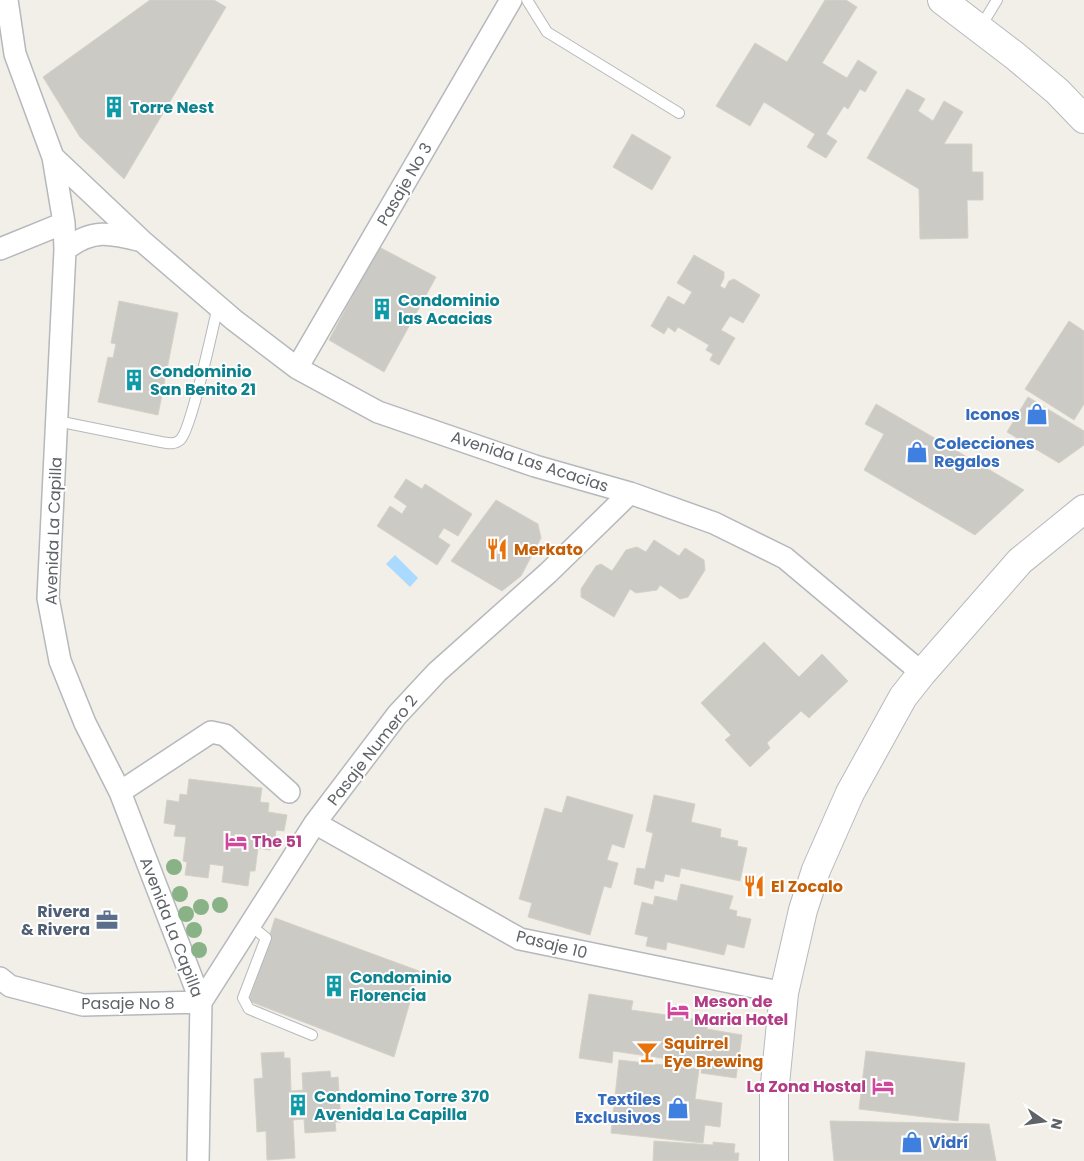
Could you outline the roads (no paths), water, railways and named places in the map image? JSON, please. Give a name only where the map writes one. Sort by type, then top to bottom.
[{"type":"street","name":"Avenida La Capilla","points":[[7,0],[15,54],[54,157],[64,223],[65,250],[48,598],[60,661],[85,723],[120,792],[201,1002],[198,1161]]},
{"type":"street","name":"Pasaje No 3","points":[[296,368],[511,0]]},
{"type":"street","points":[[942,0],[1057,91],[1083,115]]},
{"type":"street","name":"Avenida Las Acacias","points":[[54,157],[142,240],[218,306],[296,368],[378,412],[535,466],[630,493],[714,523],[785,558],[922,673]]},
{"type":"street","points":[[0,249],[64,223]]},
{"type":"street","name":"Avenida Las Acacias","points":[[65,250],[75,242],[90,235],[103,233],[142,240]]},
{"type":"street","name":"Pasaje Numero 2","points":[[201,1002],[315,823],[397,715],[437,672],[548,573],[630,493]]},
{"type":"street","points":[[774,1161],[774,1094],[784,993],[803,910],[816,870],[850,793],[903,697],[922,673],[1020,561],[1084,509]]},
{"type":"street","points":[[120,792],[211,732],[225,735],[289,792]]},
{"type":"street","name":"Pasaje 10","points":[[315,823],[520,939],[784,993]]},
{"type":"street","name":"Pasaje No 8","points":[[0,978],[10,986],[83,1005],[201,1002]]},
{"type":"lane","points":[[527,0],[547,32],[679,113]]},
{"type":"lane","points":[[980,29],[997,0]]},
{"type":"lane","points":[[57,421],[173,444],[180,440],[190,420],[218,306]]},
{"type":"lane","points":[[250,925],[266,938],[243,998],[249,1009],[312,1035]]},
{"type":"water","points":[[395,555],[418,578],[410,587],[386,564]]},
{"type":"place","name":"Torre Nest","points":[[114,107]]},
{"type":"place","name":"Condominio las Acacias","points":[[382,309]]},
{"type":"place","name":"Condominio San Benito 21","points":[[134,380]]},
{"type":"place","name":"Iconos","points":[[1037,414]]},
{"type":"place","name":"Colecciones Regalos","points":[[917,452]]},
{"type":"place","name":"Merkato","points":[[497,549]]},
{"type":"place","name":"The 51","points":[[236,841]]},
{"type":"place","name":"El Zocalo","points":[[754,886]]},
{"type":"place","name":"Rivera & Rivera","points":[[107,920]]},
{"type":"place","name":"Condominio Florencia","points":[[334,986]]},
{"type":"place","name":"Meson de Maria Hotel","points":[[678,1010]]},
{"type":"place","name":"Squirrel Eye Brewing","points":[[647,1052]]},
{"type":"place","name":"La Zona Hostal","points":[[883,1086]]},
{"type":"place","name":"Condomino Torre 370 Avenida La Capilla","points":[[298,1105]]},
{"type":"place","name":"Textiles Exclusivos","points":[[678,1108]]},
{"type":"place","name":"Vidrí","points":[[912,1142]]}]
